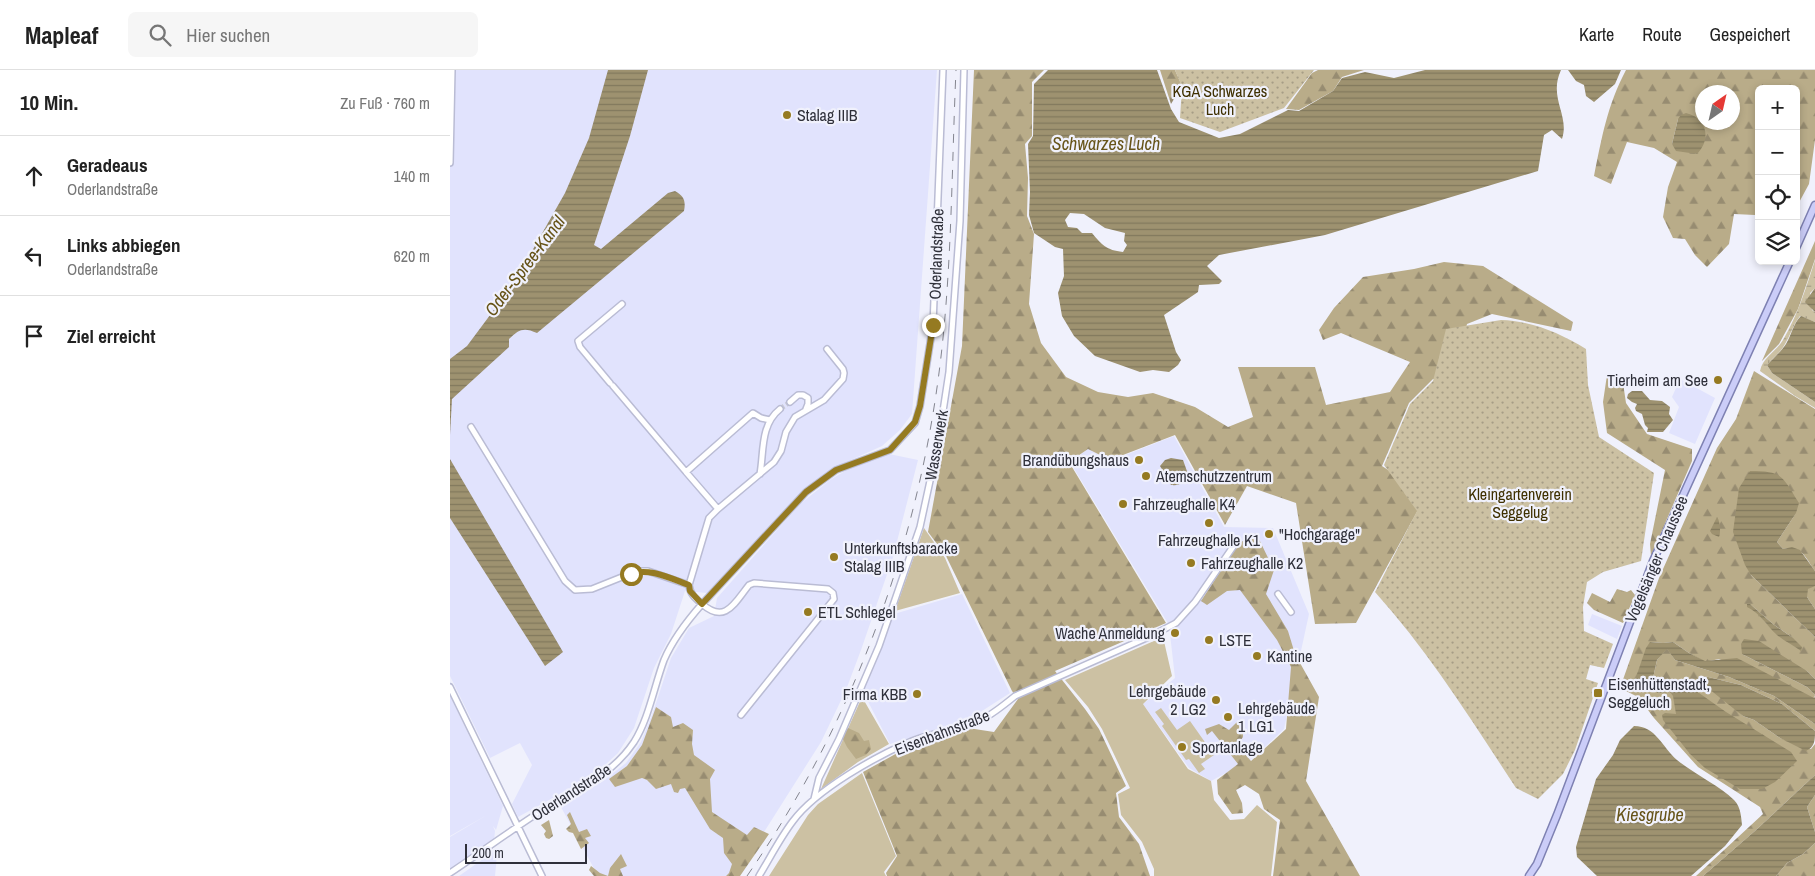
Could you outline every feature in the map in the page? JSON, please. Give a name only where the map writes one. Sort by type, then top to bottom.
[{"type":"main road","points":[[1800,239],[1815,205]]},
{"type":"main road","name":"Vogelsänger Chaussee","points":[[1529,876],[1538,864],[1647,575],[1788,265]]},
{"type":"street","points":[[450,162],[452,70]]},
{"type":"street","name":"Oderlandstraße","points":[[450,874],[517,826],[598,779],[615,765],[629,748],[643,724],[670,647],[702,604],[806,492],[836,470],[890,450],[915,422],[920,406],[933,325],[943,70]]},
{"type":"street","name":"Wasserwerk","points":[[814,799],[819,778],[839,739],[879,646],[920,527],[938,444],[949,372],[955,307],[960,221],[964,70]]},
{"type":"street","points":[[622,304],[578,341],[580,347],[718,509]]},
{"type":"street","points":[[741,714],[834,599],[833,593],[828,590],[754,583],[749,585],[728,610],[723,613],[716,613],[702,604],[690,591],[689,585],[709,518],[774,462],[781,451],[786,432],[795,417],[824,400],[843,380],[843,369],[827,349]]},
{"type":"street","points":[[790,402],[798,395],[803,395],[808,398],[806,410]]},
{"type":"street","points":[[760,474],[765,432],[770,420],[780,409]]},
{"type":"street","points":[[686,472],[753,413],[761,418],[770,420]]},
{"type":"street","points":[[471,427],[565,581],[575,590],[592,589],[637,571],[648,572],[689,585]]},
{"type":"street","name":"Eisenbahnstraße","points":[[759,876],[793,821],[814,799],[861,766],[912,741],[979,721],[998,710],[1015,696],[1173,625],[1195,602],[1237,541]]},
{"type":"street","points":[[1278,594],[1291,612]]},
{"type":"street","points":[[450,687],[542,876]]},
{"type":"shaded area","points":[[450,70],[937,70],[912,414],[900,430],[882,446],[833,468],[803,491],[707,593],[685,591],[671,634],[654,668],[634,728],[618,753],[593,776],[518,817],[512,804],[532,765],[520,743],[490,758],[450,676]]},
{"type":"shaded area","points":[[1680,379],[1715,398],[1695,444],[1669,433],[1679,407],[1672,397]]},
{"type":"shaded area","points":[[1174,436],[1224,527],[1273,528],[1309,614],[1284,729],[1252,759],[1211,781],[1189,768],[1143,704],[1175,678],[1169,625],[1070,462],[1088,449],[1110,461]]},
{"type":"shaded area","points":[[889,454],[918,460],[893,557],[861,650],[846,690],[821,742],[747,859],[735,876],[598,876],[561,807],[603,781],[626,763],[641,742],[671,658],[689,628],[714,616],[717,598],[800,504],[830,480],[845,471]]},
{"type":"shaded area","points":[[962,594],[1010,693],[968,720],[890,744],[862,690],[894,614]]},
{"type":"shaded area","points":[[1592,614],[1622,626],[1617,639],[1588,625]]},
{"type":"shaded area","points":[[450,696],[503,806],[496,830],[493,826],[495,831],[494,841],[450,870],[450,837],[487,815],[450,836]]},
{"type":"shaded area","points":[[496,850],[495,876],[459,876]]},
{"type":"green space","points":[[974,70],[1044,70],[1032,82],[1032,136],[1025,144],[1028,178],[1027,216],[1034,234],[1029,304],[1041,343],[1066,377],[1098,392],[1128,397],[1153,393],[1195,407],[1228,427],[1253,417],[1238,367],[1315,367],[1326,405],[1390,392],[1410,362],[1341,333],[1323,340],[1319,330],[1334,308],[1363,277],[1444,262],[1483,266],[1573,322],[1571,331],[1492,314],[1467,324],[1455,377],[1433,379],[1409,403],[1382,466],[1483,533],[1418,510],[1356,623],[1315,624],[1296,503],[1247,486],[1225,525],[1175,435],[1110,460],[1088,449],[1069,462],[1166,623],[1055,671],[1099,729],[1126,786],[1116,793],[1119,817],[1139,844],[1150,876],[887,876],[886,873],[897,856],[863,772],[910,746],[968,728],[994,732],[1018,699],[1012,691],[946,556],[928,532],[962,346]]},
{"type":"green space","points":[[1160,70],[1175,70],[1182,86],[1171,104]]},
{"type":"green space","name":"KGA Schwarzes Luch","points":[[1175,70],[1314,70],[1284,108],[1220,132],[1180,118],[1182,87]]},
{"type":"green space","points":[[1318,70],[1364,70],[1342,77],[1333,91],[1299,110],[1286,109],[1312,73]]},
{"type":"green space","points":[[1626,70],[1815,70],[1815,140],[1809,184],[1800,201],[1800,85],[1755,85],[1755,215],[1734,214],[1729,244],[1707,267],[1695,255],[1685,239],[1673,238],[1663,217],[1668,187],[1677,162],[1654,148],[1627,142],[1611,184],[1594,176],[1614,96]],"holes":[[[1678,119],[1697,154],[1672,144]]]},
{"type":"green space","points":[[1815,241],[1815,259],[1798,309],[1779,344],[1762,361]]},
{"type":"green space","points":[[1815,260],[1815,288],[1810,293],[1812,310],[1815,312],[1815,322],[1800,316],[1783,347],[1767,365],[1772,373],[1815,402],[1815,408],[1760,371],[1764,362],[1780,344],[1793,320]]},
{"type":"green space","name":"Kleingartenverein Seggelug","points":[[1501,320],[1535,325],[1586,349],[1588,385],[1599,437],[1654,473],[1641,561],[1603,572],[1587,582],[1583,607],[1584,631],[1613,644],[1604,668],[1590,665],[1586,679],[1598,683],[1575,750],[1563,774],[1538,799],[1516,788],[1432,663],[1375,592],[1417,511],[1384,465],[1410,404],[1433,381],[1446,329]]},
{"type":"green space","points":[[1754,371],[1815,409],[1815,571],[1802,553],[1795,549],[1783,549],[1777,542],[1796,513],[1751,575],[1815,637],[1815,679],[1807,671],[1742,654],[1807,687],[1815,695],[1814,699],[1719,659],[1705,662],[1673,642],[1650,642],[1653,678],[1657,660],[1667,648],[1675,660],[1729,677],[1774,696],[1815,724],[1815,731],[1782,704],[1741,685],[1704,676],[1743,716],[1754,720],[1780,738],[1811,749],[1815,744],[1815,775],[1703,876],[1696,876],[1763,814],[1760,807],[1698,767],[1654,718],[1638,697],[1620,688],[1659,578],[1717,448],[1736,419]],"holes":[[[1750,604],[1793,638],[1768,625]]]},
{"type":"green space","points":[[1607,375],[1623,383],[1626,403],[1647,434],[1692,449],[1692,461],[1651,556],[1650,544],[1665,470],[1607,433],[1603,402]]},
{"type":"green space","points":[[924,528],[945,558],[960,593],[895,611]]},
{"type":"green space","points":[[1256,533],[1274,570],[1266,594],[1288,631],[1295,654],[1319,697],[1306,781],[1360,876],[1273,876],[1280,820],[1264,809],[1259,794],[1245,785],[1236,790],[1242,803],[1243,813],[1232,814],[1218,794],[1217,780],[1238,764],[1212,731],[1207,735],[1205,729],[1219,724],[1229,730],[1237,722],[1243,725],[1243,737],[1237,745],[1251,761],[1286,729],[1291,667],[1277,640],[1240,590],[1227,591],[1207,605],[1201,601],[1238,544]]},
{"type":"green space","points":[[1813,585],[1815,586],[1815,609],[1807,597],[1807,589]]},
{"type":"green space","points":[[1617,589],[1627,592],[1631,590],[1635,595],[1623,623],[1594,610],[1587,603],[1592,593],[1610,602]]},
{"type":"green space","points":[[1163,637],[1172,676],[1143,704],[1188,769],[1211,781],[1214,800],[1230,820],[1244,819],[1257,805],[1277,822],[1271,876],[1154,876],[1154,869],[1142,842],[1121,815],[1118,794],[1130,788],[1102,729],[1088,707],[1065,680]]},
{"type":"green space","points":[[862,697],[889,744],[858,762],[821,789]]},
{"type":"green space","points":[[656,707],[671,717],[673,727],[683,723],[693,730],[692,744],[694,755],[715,770],[710,779],[712,812],[747,835],[754,827],[769,834],[740,876],[726,876],[732,864],[724,853],[723,838],[710,829],[685,788],[680,789],[678,793],[674,792],[671,784],[656,789],[647,780],[642,778],[615,787],[609,779],[627,766],[642,745]]},
{"type":"green space","name":"Sportanlage","points":[[1161,708],[1177,730],[1190,721],[1214,755],[1201,764],[1205,769],[1199,773],[1189,759],[1186,760],[1162,726],[1164,724],[1155,712]]},
{"type":"green space","points":[[848,728],[859,733],[864,741],[869,740],[871,749],[866,755],[856,759],[847,747],[842,737]]},
{"type":"green space","points":[[862,773],[896,856],[884,872],[886,876],[769,876],[808,815],[818,804]]},
{"type":"green space","points":[[1815,795],[1815,832],[1807,807]]},
{"type":"green space","points":[[570,812],[579,832],[587,829],[591,836],[585,838],[589,843],[581,849],[573,833],[566,829],[571,824],[567,815]]},
{"type":"green space","points":[[549,820],[553,836],[549,839],[546,838],[544,834],[546,831],[541,825]]},
{"type":"green space","points":[[1815,843],[1815,876],[1776,876],[1787,863],[1803,854]]},
{"type":"green space","points":[[621,854],[627,866],[620,869],[623,876],[608,876],[610,868]]},
{"type":"green space","points":[[591,866],[608,876],[594,876],[589,870]]},
{"type":"water","name":"Oder-Spree-Kanal","points":[[608,70],[648,70],[630,136],[594,245],[601,249],[668,193],[675,191],[682,197],[685,204],[684,211],[537,333],[522,330],[509,339],[509,347],[452,399],[450,435],[450,359],[467,346],[499,303],[519,274],[565,193],[589,138]]},
{"type":"water","name":"Schwarzes Luch","points":[[1048,70],[1157,70],[1171,109],[1179,122],[1219,138],[1240,134],[1288,110],[1299,111],[1333,91],[1342,78],[1365,72],[1394,78],[1425,70],[1561,70],[1557,89],[1564,130],[1562,139],[1552,130],[1544,135],[1538,171],[1325,235],[1219,255],[1207,266],[1222,281],[1219,284],[1199,285],[1198,292],[1164,315],[1176,352],[1181,360],[1178,365],[1169,372],[1153,370],[1140,372],[1095,356],[1074,336],[1062,316],[1058,293],[1064,276],[1063,249],[1055,247],[1034,233],[1029,215],[1028,144],[1033,136],[1034,84]],"holes":[[[1070,213],[1084,214],[1105,228],[1125,233],[1124,241],[1127,245],[1123,252],[1112,250],[1105,246],[1092,233],[1082,233],[1077,228],[1068,227],[1065,220]]]},
{"type":"water","points":[[1568,70],[1621,70],[1615,84],[1594,102],[1586,96],[1584,85],[1576,81]]},
{"type":"water","points":[[1686,113],[1693,116],[1695,117],[1695,130],[1705,130],[1704,142],[1697,154],[1676,151],[1672,144],[1678,119]]},
{"type":"water","points":[[1815,288],[1815,312],[1805,302]]},
{"type":"water","points":[[1801,316],[1815,322],[1815,402],[1772,373],[1767,365],[1784,347]]},
{"type":"water","points":[[1632,391],[1642,391],[1650,400],[1662,401],[1670,407],[1669,414],[1673,420],[1663,432],[1647,432],[1648,428],[1645,425],[1642,414],[1636,411],[1637,404],[1627,398],[1628,394]]},
{"type":"water","points":[[1171,458],[1183,460],[1188,474],[1177,485],[1171,485],[1160,466],[1165,460]]},
{"type":"water","points":[[450,459],[563,652],[545,666],[450,518]]},
{"type":"water","points":[[1750,471],[1776,474],[1785,481],[1799,503],[1796,513],[1777,542],[1783,549],[1792,547],[1800,550],[1815,571],[1815,586],[1808,589],[1807,597],[1815,609],[1815,637],[1751,575],[1745,565],[1733,532],[1739,488]]},
{"type":"water","points":[[1717,517],[1720,527],[1719,537],[1710,531]]},
{"type":"water","points":[[1747,604],[1750,604],[1793,638],[1802,647],[1801,651],[1777,635],[1759,616],[1747,607]]},
{"type":"water","points":[[1744,639],[1759,641],[1807,671],[1815,679],[1815,695],[1807,687],[1742,654],[1741,644]]},
{"type":"water","points":[[1650,642],[1673,642],[1705,661],[1737,658],[1815,697],[1815,724],[1774,696],[1729,677],[1675,660],[1667,649],[1657,660],[1653,678],[1641,684],[1635,680],[1646,648]]},
{"type":"water","points":[[1704,676],[1741,685],[1782,704],[1815,731],[1813,745],[1806,751],[1780,738],[1754,720],[1743,716],[1704,685]]},
{"type":"water","points":[[1663,679],[1692,688],[1726,712],[1791,752],[1797,761],[1775,782],[1762,789],[1740,789],[1705,768],[1690,754],[1663,720],[1662,715],[1665,713],[1676,714],[1673,696],[1670,692],[1657,693],[1655,681]]},
{"type":"water","name":"Kiesgrube","points":[[1634,726],[1648,729],[1677,760],[1728,795],[1739,809],[1742,825],[1725,846],[1691,876],[1597,876],[1577,857],[1576,847],[1596,779],[1613,755],[1620,740]]},
{"type":"water","points":[[1815,775],[1815,795],[1807,807],[1815,832],[1815,843],[1803,854],[1787,863],[1776,876],[1703,876],[1756,830]]},
{"type":"tunnel","points":[[780,409],[790,402]]},
{"type":"railway","points":[[747,876],[786,815],[821,752],[852,687],[879,619],[902,551],[920,481],[934,410],[943,338],[950,238],[956,70]]},
{"type":"place","name":"Stalag IIIB","points":[[787,115]]},
{"type":"place","name":"Tierheim am See","points":[[1718,380]]},
{"type":"place","name":"Brandübungshaus","points":[[1139,460]]},
{"type":"place","name":"Atemschutzzentrum","points":[[1146,476]]},
{"type":"place","name":"Fahrzeughalle K4","points":[[1123,504]]},
{"type":"place","name":"Fahrzeughalle K1","points":[[1209,523]]},
{"type":"place","name":"\"Hochgarage\"","points":[[1269,534]]},
{"type":"place","name":"Unterkunftsbaracke Stalag IIIB","points":[[834,557]]},
{"type":"place","name":"Fahrzeughalle K2","points":[[1191,563]]},
{"type":"place","name":"ETL Schlegel","points":[[808,612]]},
{"type":"place","name":"Wache Anmeldung","points":[[1175,633]]},
{"type":"place","name":"LSTE","points":[[1209,640]]},
{"type":"place","name":"Kantine","points":[[1257,656]]},
{"type":"place","name":"Eisenhüttenstadt, Seggeluch","points":[[1598,693]]},
{"type":"place","name":"Firma KBB","points":[[917,694]]},
{"type":"place","name":"Lehrgebäude 2 LG2","points":[[1216,700]]},
{"type":"place","name":"Lehrgebäude 1 LG1","points":[[1228,717]]},
{"type":"place","name":"Sportanlage","points":[[1182,747]]},
{"type":"route","points":[[631,574],[637,571],[648,572],[689,585],[694,597],[702,604],[806,492],[836,470],[890,450],[915,422],[920,406],[933,325]]}]
